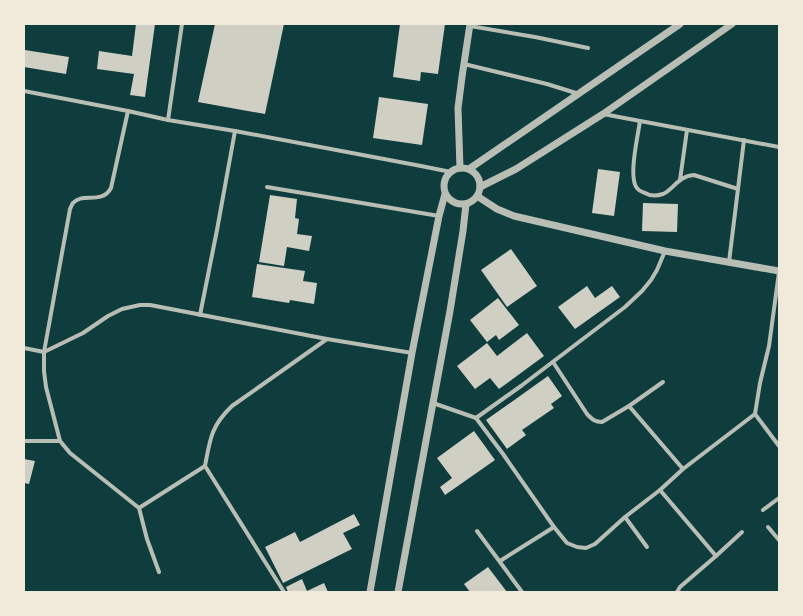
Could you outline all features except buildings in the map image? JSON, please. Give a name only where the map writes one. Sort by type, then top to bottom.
[{"type":"street","points":[[168,120],[182,24]]},
{"type":"street","points":[[469,170],[679,24]]},
{"type":"street","points":[[480,187],[516,169],[603,114],[732,24]]},
{"type":"street","points":[[460,168],[458,108],[463,64],[470,25],[588,48]]},
{"type":"street","points":[[463,64],[547,84],[580,94]]},
{"type":"street","points":[[24,91],[168,120],[235,131],[451,172]]},
{"type":"street","points":[[128,111],[111,188],[108,193],[100,197],[75,201],[72,203],[70,208],[44,352],[44,370],[46,387],[60,441],[70,453],[138,508],[159,572]]},
{"type":"street","points":[[603,114],[779,147]]},
{"type":"street","points":[[640,121],[633,174],[636,188],[641,192],[654,195],[663,194],[680,180],[689,175],[694,175],[738,189]]},
{"type":"street","points":[[680,180],[687,130]]},
{"type":"street","points":[[200,315],[218,230],[235,131]]},
{"type":"street","points":[[729,262],[744,140]]},
{"type":"street","points":[[370,592],[412,353],[439,216],[445,194],[445,181],[451,172],[460,168],[469,170],[478,177],[480,187],[477,196],[471,202],[466,204],[456,203],[445,194]]},
{"type":"street","points":[[267,188],[439,216]]},
{"type":"street","points":[[432,403],[476,418],[503,454],[554,528],[567,543],[577,547],[586,548],[595,544],[625,517],[660,490],[682,469],[755,414],[769,346],[779,271],[665,251],[514,216],[477,196]]},
{"type":"street","points":[[398,592],[463,231],[466,204]]},
{"type":"street","points":[[476,418],[522,386],[625,307],[651,280],[665,251]]},
{"type":"street","points":[[24,348],[44,352],[83,333],[108,316],[122,309],[132,306],[150,305],[327,339],[412,353]]},
{"type":"street","points":[[284,592],[205,466],[211,437],[217,422],[224,413],[327,339]]},
{"type":"street","points":[[553,362],[587,414],[594,421],[602,422],[630,406],[663,382]]},
{"type":"street","points":[[630,406],[682,469]]},
{"type":"street","points":[[755,414],[779,446]]},
{"type":"street","points":[[24,441],[60,441]]},
{"type":"street","points":[[138,508],[205,466]]},
{"type":"street","points":[[660,490],[716,556]]},
{"type":"street","points":[[763,510],[779,498]]},
{"type":"street","points":[[625,517],[648,547]]},
{"type":"street","points":[[768,526],[779,540]]},
{"type":"street","points":[[500,561],[554,528]]},
{"type":"street","points":[[477,531],[522,592]]},
{"type":"street","points":[[677,592],[680,587],[742,532]]}]
